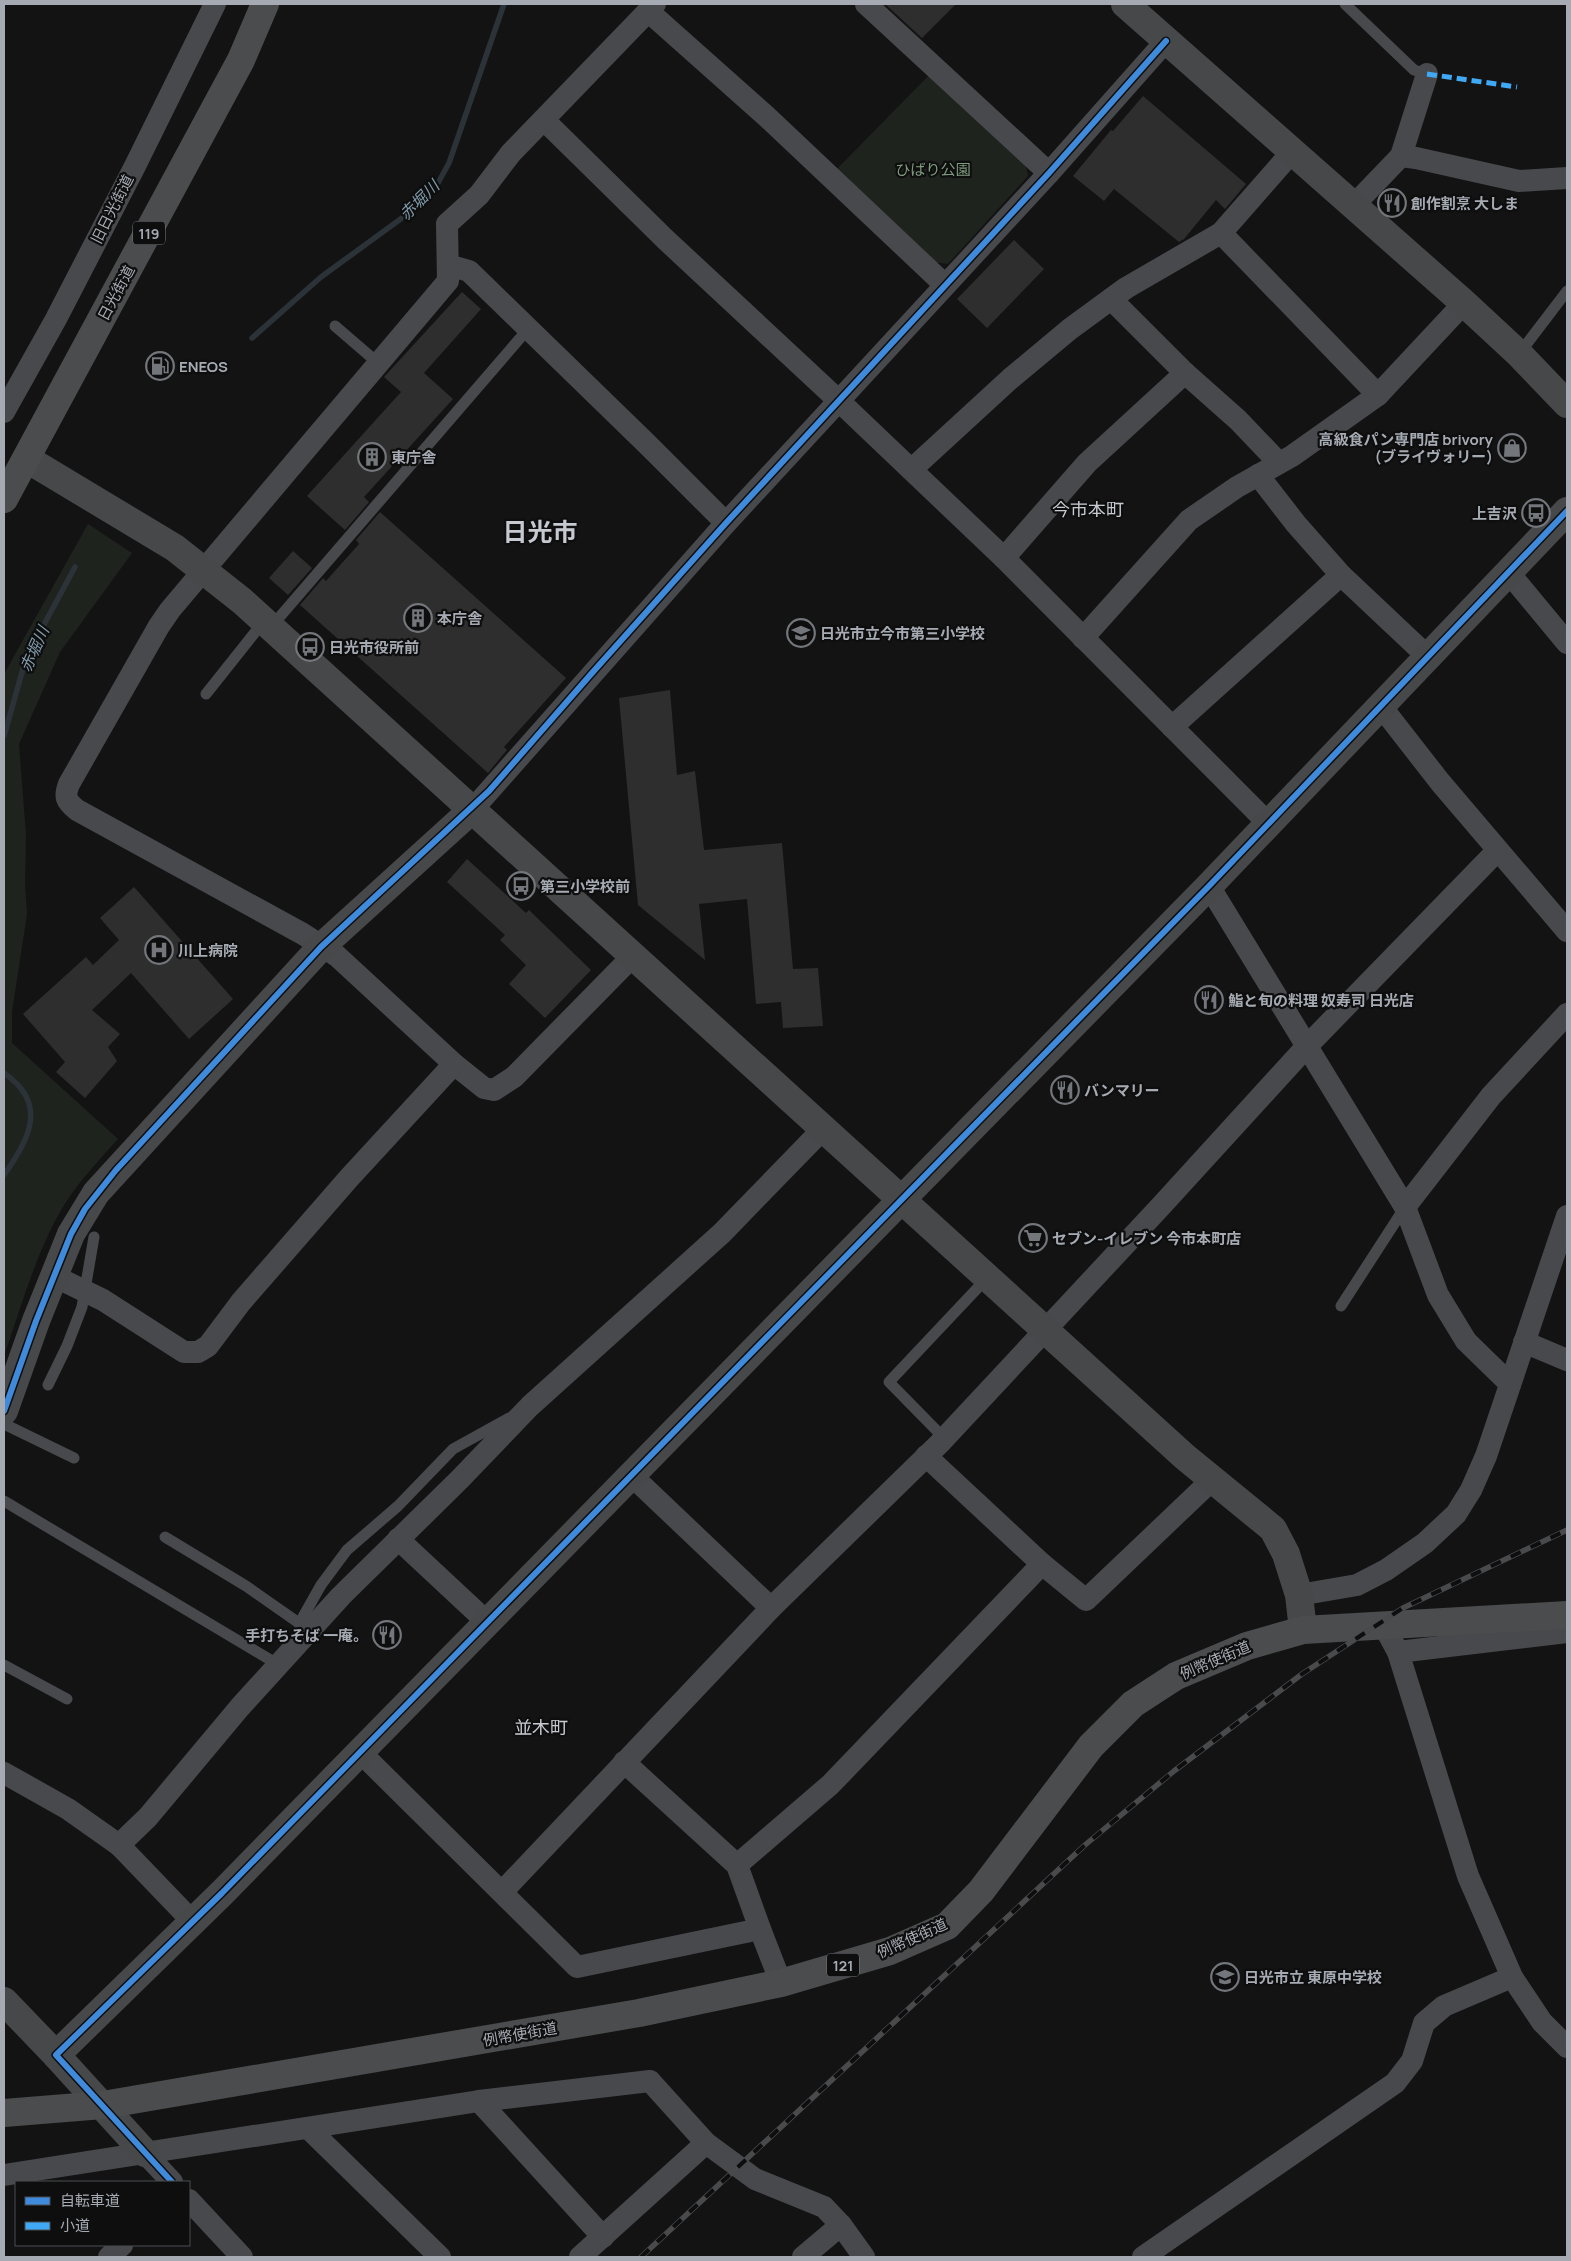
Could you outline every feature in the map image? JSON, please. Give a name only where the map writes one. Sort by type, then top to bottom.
[{"type":"highway","name":"日光街道","points":[[4,499],[241,60],[265,4]]},
{"type":"highway","name":"例幣使街道","points":[[4,2114],[103,2105],[639,2013],[781,1983],[890,1952],[947,1926],[981,1891],[1091,1746],[1134,1704],[1176,1676],[1247,1646],[1303,1630],[1567,1615]]},
{"type":"street","name":"旧日光街道","points":[[4,412],[56,319],[215,4]]},
{"type":"street","points":[[866,4],[1049,173]]},
{"type":"street","points":[[1125,4],[1464,303],[1519,354],[1567,404]]},
{"type":"street","points":[[632,957],[514,1077],[494,1090],[484,1088],[454,1064],[337,956],[302,934],[77,810],[67,802],[65,795],[69,784],[158,626],[448,281],[447,224],[479,195],[511,153],[651,7],[945,286]]},
{"type":"street","points":[[4,1412],[71,1234],[96,1194],[116,1170],[321,947],[473,809],[726,523],[1049,173],[1166,41]]},
{"type":"street","points":[[1353,206],[1401,156],[1428,74]]},
{"type":"street","points":[[544,120],[664,239],[912,469],[1004,558],[1268,823]]},
{"type":"street","points":[[912,469],[1010,379],[1111,299],[1126,288],[1221,233],[1292,152]]},
{"type":"street","points":[[1401,156],[1519,181],[1567,178]]},
{"type":"street","points":[[1221,233],[1378,395]]},
{"type":"street","points":[[448,265],[469,271],[726,523]]},
{"type":"street","points":[[1111,299],[1185,372],[1238,420],[1280,463]]},
{"type":"street","points":[[1083,638],[1189,520],[1237,487],[1280,463],[1349,417],[1378,395],[1464,303]]},
{"type":"street","points":[[1004,558],[1087,464],[1185,372]]},
{"type":"street","points":[[27,459],[135,522],[204,569],[473,809],[632,957],[824,1128],[1185,1457],[1273,1530],[1286,1554],[1299,1594],[1303,1630]]},
{"type":"street","points":[[1258,475],[1296,524],[1341,575],[1427,656]]},
{"type":"street","points":[[56,2055],[193,1922],[1209,886],[1567,511]]},
{"type":"street","points":[[1509,573],[1567,643]]},
{"type":"street","points":[[1172,727],[1341,575]]},
{"type":"street","points":[[1380,705],[1497,851],[1567,931]]},
{"type":"street","points":[[502,1892],[771,1608],[944,1438],[1308,1045],[1497,851]]},
{"type":"street","points":[[1209,886],[1308,1045],[1405,1207],[1438,1295],[1466,1341],[1510,1384]]},
{"type":"street","points":[[1405,1207],[1491,1096],[1567,1014]]},
{"type":"street","points":[[54,1276],[103,1300],[184,1352],[198,1352],[208,1346],[241,1302],[349,1178],[454,1064]]},
{"type":"street","points":[[119,1845],[148,1817],[279,1664],[304,1627],[341,1596],[530,1406],[722,1233],[824,1128]]},
{"type":"street","points":[[1299,1594],[1357,1585],[1386,1570],[1425,1543],[1450,1520],[1470,1490],[1486,1456],[1567,1216]]},
{"type":"street","points":[[1524,1342],[1567,1360]]},
{"type":"street","points":[[926,1456],[1042,1564],[1086,1600],[1213,1479]]},
{"type":"street","points":[[631,1475],[771,1608]]},
{"type":"street","points":[[398,1540],[488,1622]]},
{"type":"street","points":[[738,1865],[830,1785],[1042,1564]]},
{"type":"street","points":[[1384,1626],[1398,1652],[1468,1876],[1512,1977],[1542,2022],[1567,2047]]},
{"type":"street","points":[[1398,1652],[1567,1632]]},
{"type":"street","points":[[360,1752],[577,1967],[760,1929]]},
{"type":"street","points":[[624,1762],[738,1865],[781,1983]]},
{"type":"street","points":[[4,1773],[68,1809],[119,1845],[193,1922]]},
{"type":"street","points":[[1143,2257],[1395,2083],[1412,2060],[1424,2022],[1444,2006],[1512,1977]]},
{"type":"street","points":[[4,2000],[103,2105],[171,2181]]},
{"type":"street","points":[[4,2175],[479,2101],[650,2081],[706,2143],[755,2179],[824,2207],[841,2225],[864,2257]]},
{"type":"street","points":[[479,2101],[603,2237]]},
{"type":"street","points":[[308,2128],[440,2257]]},
{"type":"street","points":[[580,2257],[706,2143]]},
{"type":"street","points":[[190,2201],[242,2257]]},
{"type":"street","points":[[803,2257],[841,2225]]},
{"type":"street","points":[[109,2257],[121,2246]]},
{"type":"lane","points":[[1345,4],[1414,70],[1428,74]]},
{"type":"lane","points":[[1519,354],[1567,291]]},
{"type":"lane","points":[[335,326],[378,363]]},
{"type":"lane","points":[[206,694],[528,329]]},
{"type":"lane","points":[[1341,1306],[1405,1207]]},
{"type":"lane","points":[[48,1385],[67,1346],[86,1292],[94,1237]]},
{"type":"lane","points":[[944,1438],[889,1382],[988,1277]]},
{"type":"lane","points":[[165,1537],[246,1586],[304,1627],[321,1585],[347,1550],[398,1506],[453,1449],[530,1406]]},
{"type":"lane","points":[[4,1424],[74,1458]]},
{"type":"lane","points":[[4,1501],[279,1664]]},
{"type":"lane","points":[[4,1664],[67,1699]]},
{"type":"green space","name":"ひばり公園","points":[[932,72],[1026,166],[1028,176],[948,264],[933,262],[836,170]]},
{"type":"green space","points":[[88,524],[132,553],[60,652],[19,744],[26,835],[25,883],[27,914],[12,1012],[12,1043],[118,1139],[78,1185],[56,1220],[38,1257],[4,1356],[4,674]]},
{"type":"building","points":[[885,4],[956,4],[922,38]]},
{"type":"building","points":[[1143,96],[1246,184],[1225,209],[1216,200],[1184,239],[1179,242],[1114,189],[1104,201],[1073,176],[1111,130],[1113,131]]},
{"type":"building","points":[[1014,240],[1044,269],[987,328],[957,299]]},
{"type":"building","points":[[462,292],[481,309],[424,373],[453,399],[364,497],[369,502],[345,530],[307,496],[401,392],[384,377]]},
{"type":"building","name":"本庁舎","points":[[380,512],[566,678],[504,747],[507,750],[488,773],[300,605],[323,578],[326,581],[359,544],[356,540]]},
{"type":"building","points":[[293,551],[312,568],[288,595],[269,578]]},
{"type":"building","points":[[670,690],[677,775],[695,771],[704,850],[782,843],[793,969],[818,968],[823,1026],[783,1028],[781,1002],[756,1004],[747,899],[699,904],[705,960],[638,905],[619,698]]},
{"type":"building","points":[[467,859],[526,913],[529,910],[591,970],[545,1018],[509,984],[526,965],[500,940],[505,935],[447,882]]},
{"type":"building","points":[[134,887],[233,999],[189,1039],[131,973],[92,1010],[120,1034],[108,1047],[117,1061],[85,1098],[56,1072],[65,1062],[23,1014],[86,957],[93,965],[119,940],[100,918]]},
{"type":"waterway","name":"赤堀川","points":[[252,338],[321,277],[402,218],[438,183],[449,163],[504,4]]},
{"type":"waterway","name":"赤堀川","points":[[4,736],[26,658],[75,567]]},
{"type":"waterway","name":"赤堀川","points":[[4,1073],[18,1085],[27,1097],[30,1109],[27,1135],[4,1175]]},
{"type":"railway","points":[[641,2257],[1085,1845],[1174,1771],[1302,1674],[1403,1608],[1567,1530]]},
{"type":"marked path","points":[[1427,74],[1517,87]]},
{"type":"cycle path","points":[[4,1411],[36,1321],[71,1234],[85,1209],[116,1170],[321,947],[489,791],[726,523],[1049,173],[1166,41]]},
{"type":"cycle path","points":[[171,2181],[56,2055],[222,1893],[1209,886],[1567,511]]},
{"type":"place","name":"創作割烹 大しま","points":[[1392,203]]},
{"type":"place","name":"ENEOS","points":[[160,366]]},
{"type":"place","name":"高級食パン専門店 brivory (ブライヴォリー)","points":[[1512,448]]},
{"type":"place","name":"東庁舎","points":[[372,457]]},
{"type":"place","name":"上吉沢","points":[[1536,513]]},
{"type":"place","name":"本庁舎","points":[[418,618]]},
{"type":"place","name":"日光市立今市第三小学校","points":[[801,633]]},
{"type":"place","name":"日光市役所前","points":[[310,647]]},
{"type":"place","name":"第三小学校前","points":[[521,886]]},
{"type":"place","name":"川上病院","points":[[159,950]]},
{"type":"place","name":"鮨と旬の料理 奴寿司 日光店","points":[[1209,1000]]},
{"type":"place","name":"バンマリー","points":[[1065,1090]]},
{"type":"place","name":"セブン-イレブン 今市本町店","points":[[1033,1238]]},
{"type":"place","name":"手打ちそば 一庵。","points":[[387,1635]]},
{"type":"place","name":"日光市立 東原中学校","points":[[1225,1977]]},
{"type":"district","name":"今市本町","points":[[1088,509]]},
{"type":"district","name":"日光市","points":[[540,531]]},
{"type":"district","name":"並木町","points":[[541,1727]]}]
